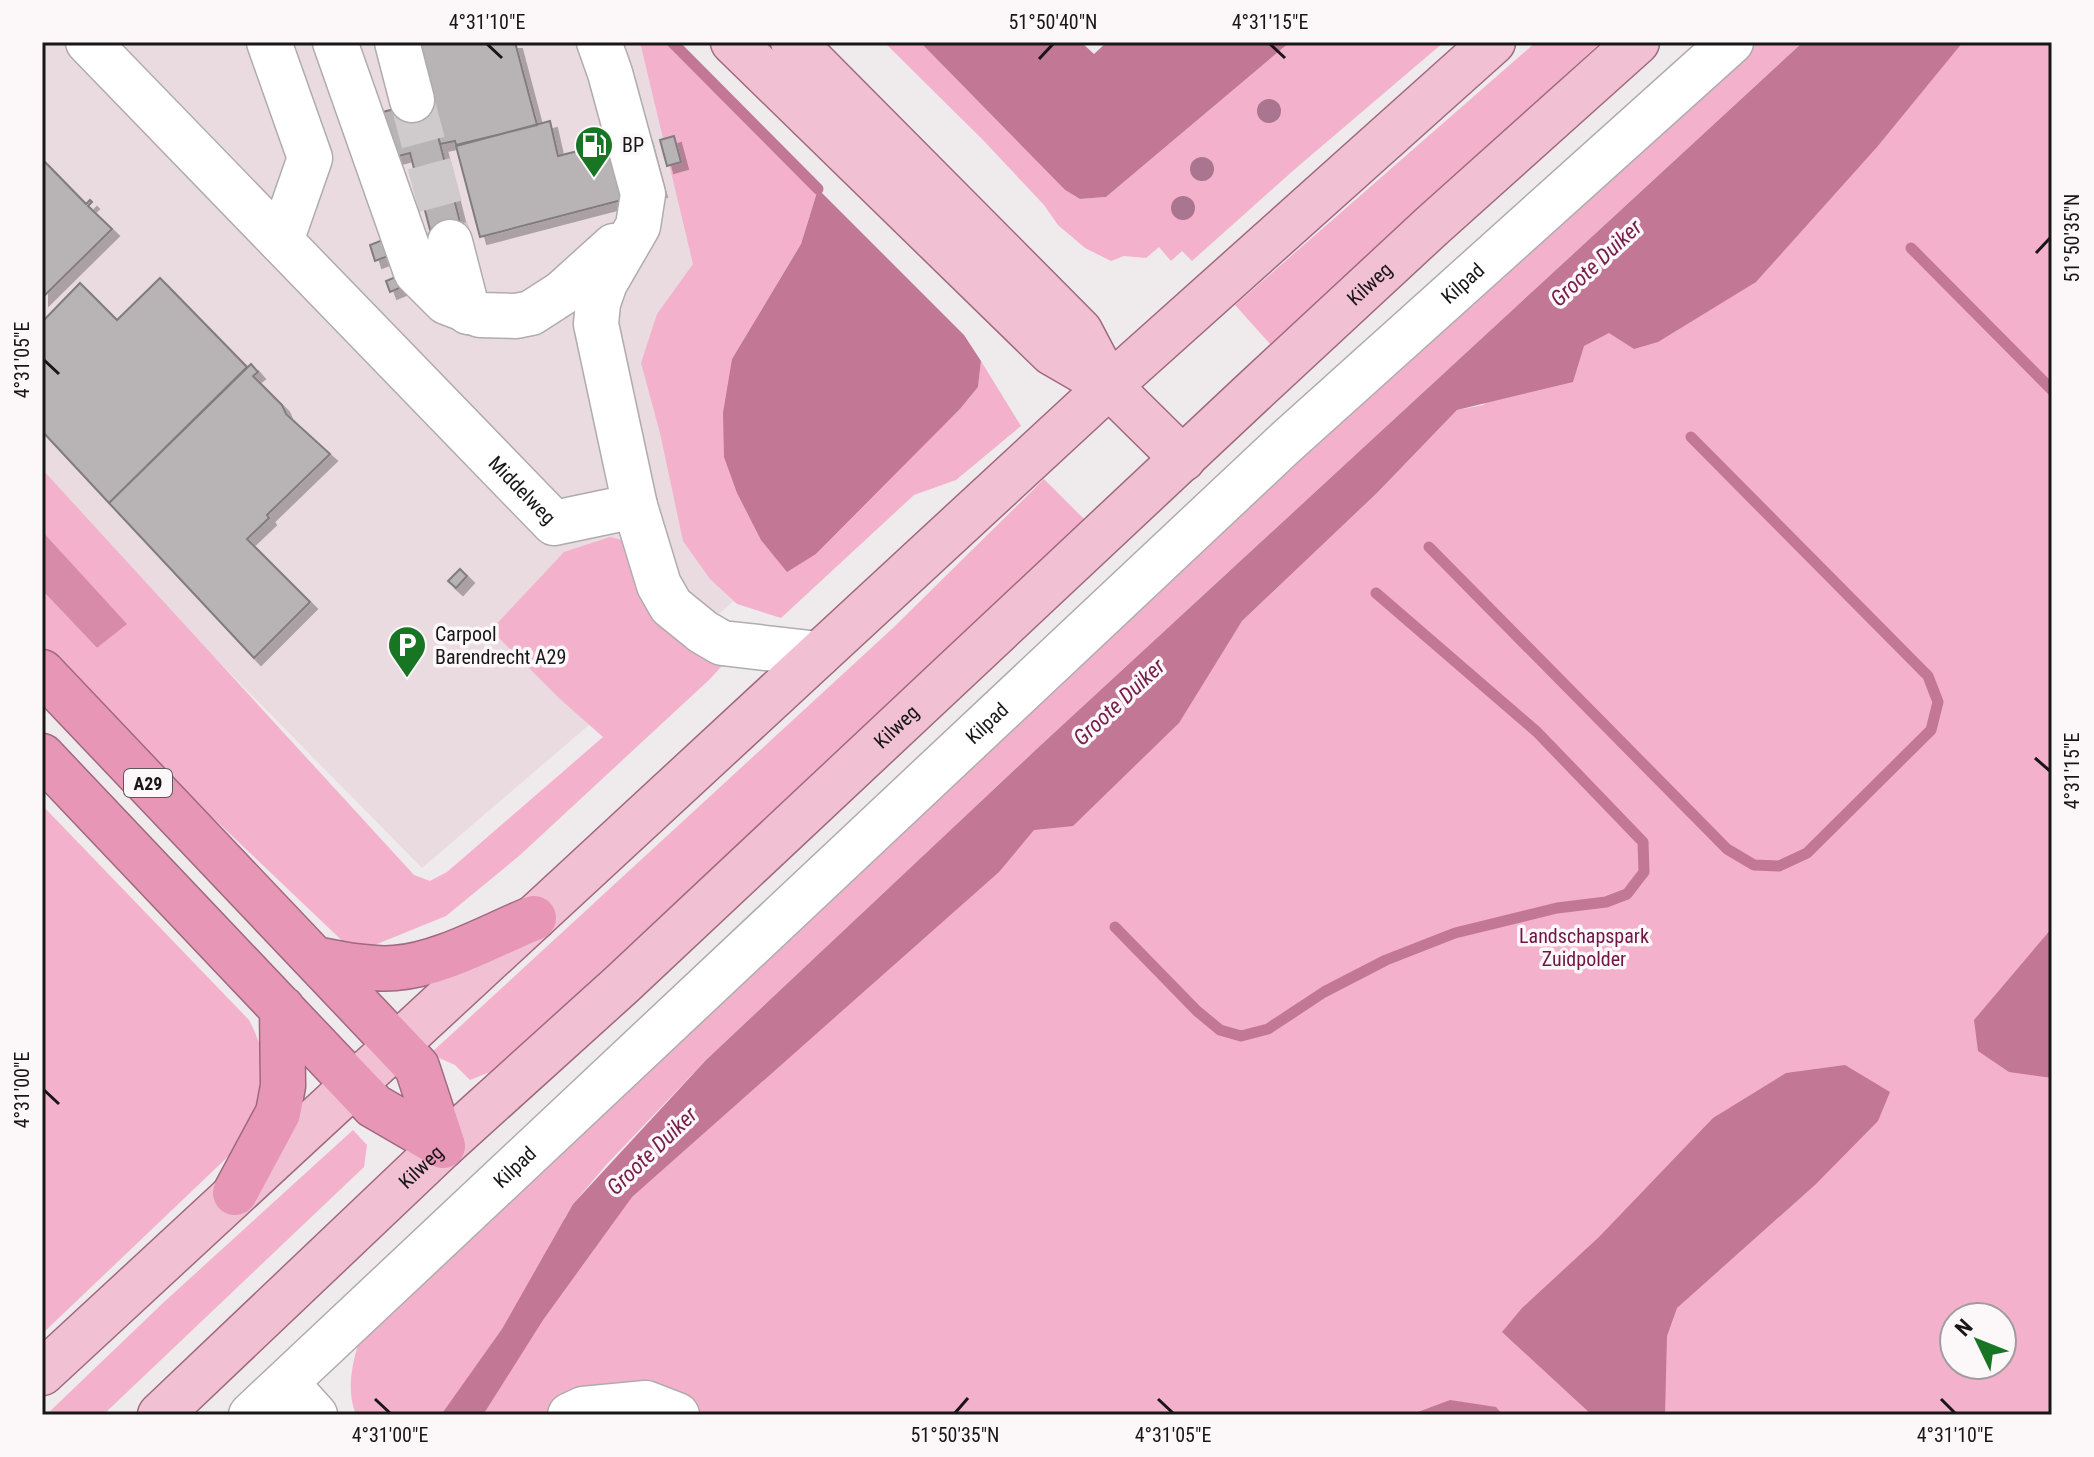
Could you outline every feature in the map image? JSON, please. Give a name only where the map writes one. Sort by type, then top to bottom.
[{"type":"highway","name":"A29","points":[[42,672],[417,1067],[443,1146]]},
{"type":"highway","points":[[42,756],[374,1106],[443,1146]]},
{"type":"highway","points":[[316,959],[348,966],[392,969],[411,966],[534,918]]},
{"type":"highway","points":[[235,1193],[278,1113],[283,1086],[282,1008]]},
{"type":"main road","points":[[733,42],[1052,353],[1109,386],[1183,459]]},
{"type":"main road","points":[[793,42],[1080,331],[1109,386]]},
{"type":"main road","points":[[42,1373],[1109,386],[1493,42]]},
{"type":"main road","name":"Kilweg","points":[[160,1415],[443,1146],[632,974],[1433,225],[1637,42]]},
{"type":"street","name":"Middelweg","points":[[88,42],[554,523],[635,506]]},
{"type":"street","points":[[269,42],[310,158],[281,241]]},
{"type":"street","points":[[335,42],[416,272],[446,302],[480,315],[516,316],[531,313],[545,306],[600,260],[642,210]]},
{"type":"street","points":[[397,42],[412,100]]},
{"type":"street","points":[[599,42],[643,194],[642,210],[633,235],[605,283],[598,303],[596,324],[635,506],[659,585],[671,606],[722,643],[819,654]]},
{"type":"street","name":"Kilpad","points":[[251,1415],[1283,445],[1731,42]]},
{"type":"street","points":[[450,242],[468,312]]},
{"type":"street","points":[[286,1383],[315,1415]]},
{"type":"street","points":[[576,1412],[646,1403],[677,1415]]},
{"type":"shaded area","points":[[42,42],[643,42],[762,165],[751,586],[422,868],[42,482]]},
{"type":"shaded area","points":[[42,531],[127,624],[97,648],[42,590]]},
{"type":"green space","points":[[640,42],[672,42],[818,189],[801,244],[732,359],[787,571],[816,554],[960,409],[978,387],[981,361],[1021,426],[956,480],[914,495],[781,618],[737,604],[710,579],[683,541],[660,433],[641,363],[657,314],[693,264]]},
{"type":"green space","points":[[884,42],[920,42],[1065,190],[1080,199],[1106,197],[1290,42],[1444,42],[1192,261],[1182,251],[1171,261],[1159,247],[1146,258],[1124,256],[1111,261],[1085,248],[1058,225],[1044,205],[983,140]]},
{"type":"green space","points":[[1536,42],[1601,42],[1271,345],[1235,305]]},
{"type":"green space","name":"Landschapspark Zuidpolder","points":[[1750,42],[1803,42],[1042,744],[706,1060],[607,1164],[564,1219],[1234,633],[1242,621],[1377,493],[1457,410],[1483,405],[1908,42],[2052,42],[2052,1415],[480,1415],[447,1408],[441,1415],[356,1415],[351,1396],[351,1377],[360,1339],[887,839]]},
{"type":"green space","points":[[42,469],[414,875],[430,881],[447,872],[603,737],[491,630],[564,552],[610,537],[626,541],[729,658],[519,856],[446,916],[355,953],[123,732],[42,647],[42,590],[97,648],[126,624],[42,531]]},
{"type":"green space","points":[[1044,479],[1085,520],[495,1070],[470,1080],[455,1065],[430,1054],[894,627]]},
{"type":"green space","points":[[42,805],[249,1020],[265,1064],[266,1088],[259,1116],[237,1148],[42,1334]]},
{"type":"green space","points":[[353,1130],[367,1145],[364,1167],[103,1415],[46,1415],[164,1302]]},
{"type":"water","points":[[920,42],[1081,42],[1094,54],[1107,42],[1290,42],[1106,197],[1080,199],[1065,190]]},
{"type":"water","name":"Groote Duiker","points":[[1803,42],[1963,42],[1877,147],[1756,282],[1658,342],[1634,349],[1609,333],[1584,346],[1573,382],[1457,410],[1377,493],[1242,621],[1179,723],[1073,826],[1034,830],[999,872],[632,1197],[543,1320],[483,1415],[441,1415],[502,1329],[573,1204],[706,1060],[1042,744]]},
{"type":"water","points":[[818,189],[964,335],[981,361],[978,387],[960,409],[816,554],[787,572],[761,540],[737,493],[724,457],[723,413],[732,359],[801,244]]},
{"type":"water","points":[[2052,928],[2052,1078],[2009,1072],[1978,1051],[1974,1020]]},
{"type":"water","points":[[1845,1065],[1890,1092],[1878,1121],[1816,1184],[1677,1308],[1667,1336],[1665,1415],[1592,1415],[1502,1332],[1522,1308],[1599,1237],[1713,1118],[1786,1073]]},
{"type":"water","points":[[1450,1400],[1496,1407],[1503,1415],[1410,1415]]},
{"type":"building","points":[[413,42],[515,42],[537,125],[456,145],[455,141],[440,144]]},
{"type":"building","points":[[428,96],[464,238],[434,245],[410,153],[391,158],[375,114]]},
{"type":"building","points":[[550,121],[558,156],[645,134],[660,190],[480,237],[456,146]]},
{"type":"building","points":[[674,136],[681,162],[667,166],[660,140]]},
{"type":"building","points":[[42,159],[86,204],[90,200],[92,202],[88,206],[112,229],[42,298]]},
{"type":"building","points":[[385,239],[391,255],[375,261],[370,245]]},
{"type":"building","points":[[398,276],[402,287],[390,292],[386,281]]},
{"type":"building","points":[[160,278],[247,367],[109,503],[42,431],[42,322],[80,283],[117,320]]},
{"type":"building","points":[[251,364],[258,372],[253,376],[282,405],[286,414],[330,454],[267,515],[269,518],[247,539],[310,602],[254,658],[109,503]]},
{"type":"building","points":[[460,569],[467,576],[456,588],[448,581]]},
{"type":"waterway","points":[[672,42],[818,189]]},
{"type":"waterway","points":[[1911,248],[2052,390]]},
{"type":"waterway","points":[[1429,547],[1727,849],[1754,865],[1779,866],[1807,853],[1931,730],[1938,702],[1928,676],[1691,437]]},
{"type":"waterway","points":[[1115,927],[1197,1011],[1220,1030],[1241,1036],[1268,1029],[1324,992],[1386,960],[1455,933],[1557,908],[1606,902],[1627,894],[1644,872],[1643,842],[1537,732],[1376,593]]},
{"type":"tunnel","points":[[412,100],[450,242]]},
{"type":"place","name":"BP","points":[[594,179]]},
{"type":"place","name":"Carpool Barendrecht A29","points":[[407,679]]}]
